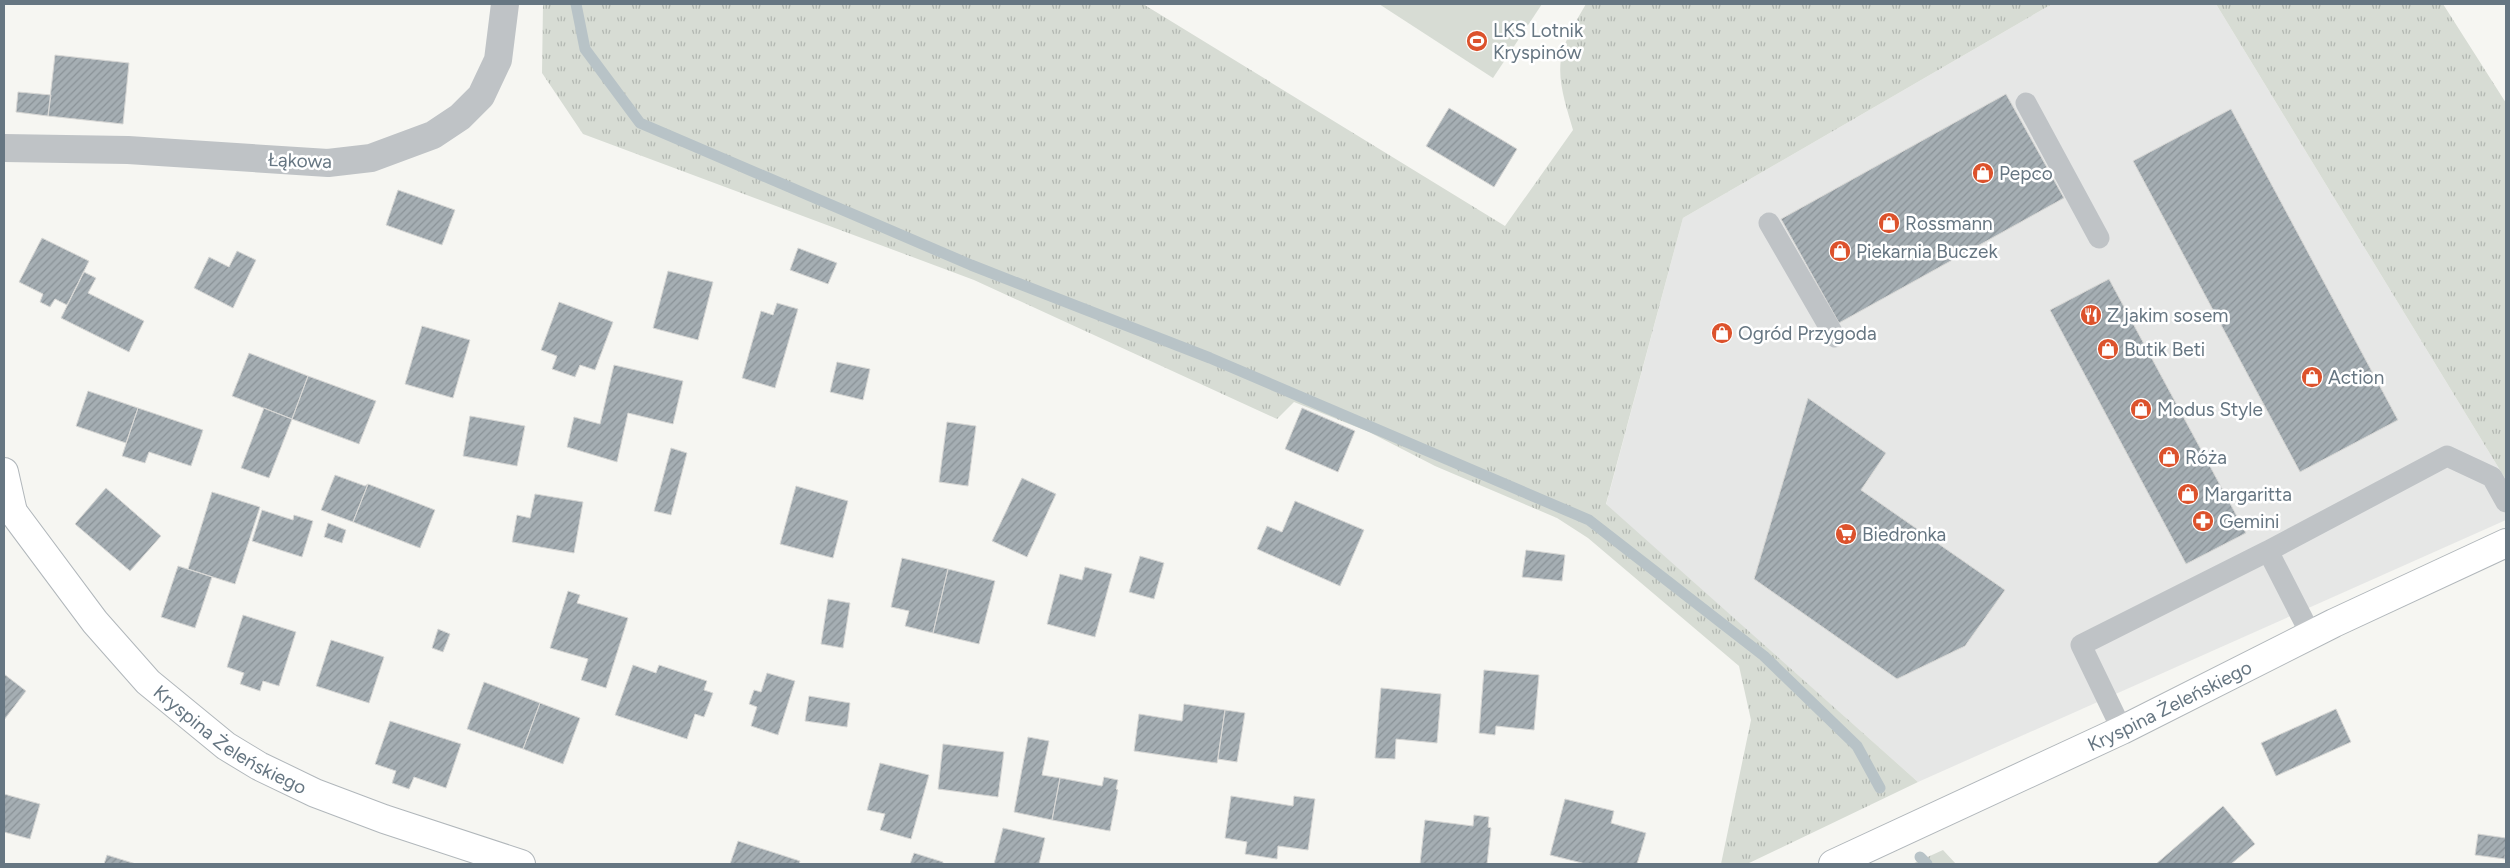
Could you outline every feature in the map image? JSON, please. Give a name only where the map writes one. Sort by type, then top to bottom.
[{"type":"main road","name":"Kryspina Żeleńskiego","points":[[4,472],[8,509],[95,622],[148,682],[226,746],[258,766],[315,793],[384,819],[521,864]]},
{"type":"main road","name":"Kryspina Żeleńskiego","points":[[1833,864],[2122,730],[2311,635],[2506,543]]},
{"type":"street","name":"Łąkowa","points":[[4,148],[128,150],[328,163],[371,158],[433,135],[460,117],[482,96],[498,60],[505,4]]},
{"type":"lane","points":[[2026,102],[2099,238]]},
{"type":"lane","points":[[1769,223],[1835,337]]},
{"type":"lane","points":[[2122,730],[2081,645],[2268,551],[2447,456],[2492,477],[2506,502]]},
{"type":"lane","points":[[2268,551],[2311,635]]},
{"type":"shaded area","points":[[2052,4],[2216,4],[2506,480],[2506,520],[1918,782],[1606,505],[1683,218]]},
{"type":"green space","points":[[543,4],[1143,4],[1505,226],[1573,130],[1562,90],[1561,60],[1573,26],[1586,4],[2052,4],[1683,218],[1606,504],[1918,782],[1747,864],[1721,864],[1751,720],[1739,666],[1588,538],[1557,518],[1435,466],[1369,432],[1294,402],[1277,419],[974,280],[583,134],[542,73]]},
{"type":"green space","name":"LKS Lotnik Kryspinów","points":[[1379,4],[1542,4],[1493,78]]},
{"type":"green space","points":[[2216,4],[2443,4],[2506,103],[2506,480]]},
{"type":"green space","points":[[1943,850],[1956,864],[1912,864]]},
{"type":"building","points":[[55,55],[129,63],[123,124],[48,116]]},
{"type":"building","points":[[18,92],[51,95],[48,116],[16,112]]},
{"type":"building","points":[[2006,94],[2064,198],[1839,323],[1781,219]]},
{"type":"building","points":[[1449,108],[1517,149],[1494,187],[1426,146]]},
{"type":"building","points":[[2231,109],[2398,420],[2300,472],[2133,161]]},
{"type":"building","points":[[398,190],[455,210],[442,245],[386,225]]},
{"type":"building","points":[[42,238],[89,261],[67,305],[55,299],[50,307],[40,302],[43,294],[19,282]]},
{"type":"building","points":[[798,248],[837,263],[828,284],[790,270]]},
{"type":"building","points":[[237,251],[256,260],[233,308],[194,288],[209,257],[229,267]]},
{"type":"building","points":[[668,271],[713,282],[698,340],[653,328]]},
{"type":"building","points":[[84,272],[96,278],[88,293],[144,321],[129,352],[61,318]]},
{"type":"building","points":[[2109,279],[2246,533],[2186,564],[2050,310]]},
{"type":"building","points":[[559,302],[613,322],[595,370],[580,365],[575,377],[552,369],[557,356],[541,350]]},
{"type":"building","points":[[777,303],[798,309],[775,388],[742,378],[761,311],[773,315]]},
{"type":"building","points":[[422,326],[470,340],[453,398],[405,384]]},
{"type":"building","points":[[249,353],[308,376],[292,419],[232,396]]},
{"type":"building","points":[[837,362],[870,369],[863,400],[830,392]]},
{"type":"building","points":[[614,365],[683,381],[673,424],[628,413],[617,462],[567,447],[574,417],[600,424]]},
{"type":"building","points":[[308,376],[376,401],[359,444],[292,419]]},
{"type":"building","points":[[88,391],[138,408],[126,443],[76,426]]},
{"type":"building","name":"Biedronka","points":[[1808,398],[1886,453],[1861,490],[2005,590],[1965,646],[1897,679],[1754,579]]},
{"type":"building","points":[[138,408],[203,430],[191,466],[149,452],[145,463],[122,456]]},
{"type":"building","points":[[264,408],[292,419],[269,478],[241,468]]},
{"type":"building","points":[[1302,408],[1355,431],[1338,472],[1285,449]]},
{"type":"building","points":[[470,416],[525,426],[517,466],[463,456]]},
{"type":"building","points":[[947,422],[976,426],[968,486],[939,482]]},
{"type":"building","points":[[671,448],[687,453],[671,515],[654,511]]},
{"type":"building","points":[[335,475],[365,486],[368,484],[353,522],[321,510]]},
{"type":"building","points":[[1022,478],[1056,494],[1027,557],[992,541]]},
{"type":"building","points":[[368,484],[435,510],[420,548],[353,522]]},
{"type":"building","points":[[796,486],[848,501],[833,558],[780,544]]},
{"type":"building","points":[[106,488],[161,536],[130,571],[75,524]]},
{"type":"building","points":[[212,492],[260,507],[235,584],[188,569]]},
{"type":"building","points":[[535,494],[583,502],[574,553],[512,542],[517,515],[530,518]]},
{"type":"building","points":[[1295,501],[1364,530],[1340,586],[1257,549],[1267,526],[1282,532]]},
{"type":"building","points":[[262,510],[293,520],[294,515],[313,521],[302,557],[252,541]]},
{"type":"building","points":[[328,523],[346,530],[342,543],[324,537]]},
{"type":"building","points":[[1526,550],[1565,555],[1562,581],[1522,577]]},
{"type":"building","points":[[1140,556],[1164,563],[1154,599],[1129,592]]},
{"type":"building","points":[[902,558],[948,569],[933,633],[905,626],[909,611],[891,607]]},
{"type":"building","points":[[178,566],[212,577],[195,628],[161,617]]},
{"type":"building","points":[[1085,567],[1112,574],[1095,637],[1047,624],[1060,574],[1082,580]]},
{"type":"building","points":[[948,569],[995,581],[979,644],[933,633]]},
{"type":"building","points":[[568,591],[580,595],[577,603],[628,618],[606,688],[581,680],[588,659],[550,648]]},
{"type":"building","points":[[828,599],[850,603],[843,648],[821,644]]},
{"type":"building","points":[[243,615],[296,632],[279,686],[263,681],[260,691],[240,684],[244,673],[227,667]]},
{"type":"building","points":[[438,629],[450,634],[443,652],[432,648]]},
{"type":"building","points":[[331,640],[384,657],[369,703],[316,686]]},
{"type":"building","points":[[633,665],[656,673],[659,665],[707,681],[704,690],[713,693],[704,717],[695,714],[687,739],[615,715]]},
{"type":"building","points":[[1484,670],[1539,675],[1534,730],[1496,726],[1495,735],[1479,733]]},
{"type":"building","points":[[767,673],[795,681],[778,735],[751,726],[757,707],[749,704],[754,690],[761,692]]},
{"type":"building","points":[[4,674],[26,691],[4,720]]},
{"type":"building","points":[[484,682],[540,703],[523,749],[467,729]]},
{"type":"building","points":[[1381,688],[1441,694],[1437,743],[1396,739],[1395,759],[1375,758]]},
{"type":"building","points":[[809,696],[850,703],[847,727],[805,721]]},
{"type":"building","points":[[540,703],[580,718],[563,764],[523,749]]},
{"type":"building","points":[[1184,704],[1225,710],[1217,763],[1134,751],[1139,714],[1182,721]]},
{"type":"building","points":[[2336,709],[2351,742],[2276,776],[2261,743]]},
{"type":"building","points":[[1225,710],[1245,713],[1237,762],[1218,759]]},
{"type":"building","points":[[390,721],[461,744],[446,788],[414,777],[409,789],[392,783],[396,771],[375,764]]},
{"type":"building","points":[[1028,737],[1049,741],[1042,775],[1060,778],[1052,820],[1014,812]]},
{"type":"building","points":[[943,744],[1004,752],[998,797],[938,789]]},
{"type":"building","points":[[880,763],[929,775],[911,839],[880,830],[885,814],[867,810]]},
{"type":"building","points":[[1104,777],[1118,780],[1116,789],[1118,790],[1110,831],[1052,820],[1060,778],[1102,786]]},
{"type":"building","points":[[4,794],[40,804],[30,839],[4,832]]},
{"type":"building","points":[[1231,796],[1293,806],[1294,796],[1315,799],[1308,850],[1278,846],[1277,859],[1245,854],[1247,842],[1225,838]]},
{"type":"building","points":[[1565,799],[1614,811],[1611,823],[1646,833],[1637,864],[1586,864],[1550,855]]},
{"type":"building","points":[[2223,806],[2255,844],[2231,864],[2156,864]]},
{"type":"building","points":[[1474,815],[1489,817],[1488,827],[1491,828],[1487,864],[1420,864],[1425,820],[1473,826]]},
{"type":"building","points":[[1003,828],[1045,838],[1039,864],[994,864]]},
{"type":"building","points":[[2478,834],[2506,838],[2505,859],[2475,855]]},
{"type":"building","points":[[738,841],[800,861],[799,864],[730,864]]},
{"type":"building","points":[[914,853],[943,862],[943,864],[910,864]]},
{"type":"building","points":[[107,855],[136,864],[104,864]]},
{"type":"waterway","points":[[576,4],[585,49],[640,123],[971,265],[1210,358],[1589,520],[1764,656],[1857,746],[1880,788]]},
{"type":"waterway","points":[[1920,857],[1927,864]]},
{"type":"place","name":"LKS Lotnik Kryspinów","points":[[1477,41]]},
{"type":"place","name":"Pepco","points":[[1983,173]]},
{"type":"place","name":"Rossmann","points":[[1889,223]]},
{"type":"place","name":"Piekarnia Buczek","points":[[1840,251]]},
{"type":"place","name":"Z jakim sosem","points":[[2091,315]]},
{"type":"place","name":"Ogród Przygoda","points":[[1722,333]]},
{"type":"place","name":"Butik Beti","points":[[2108,349]]},
{"type":"place","name":"Action","points":[[2312,377]]},
{"type":"place","name":"Modus Style","points":[[2141,409]]},
{"type":"place","name":"Róża","points":[[2169,457]]},
{"type":"place","name":"Margaritta","points":[[2188,494]]},
{"type":"place","name":"Gemini","points":[[2203,521]]},
{"type":"place","name":"Biedronka","points":[[1846,534]]}]
